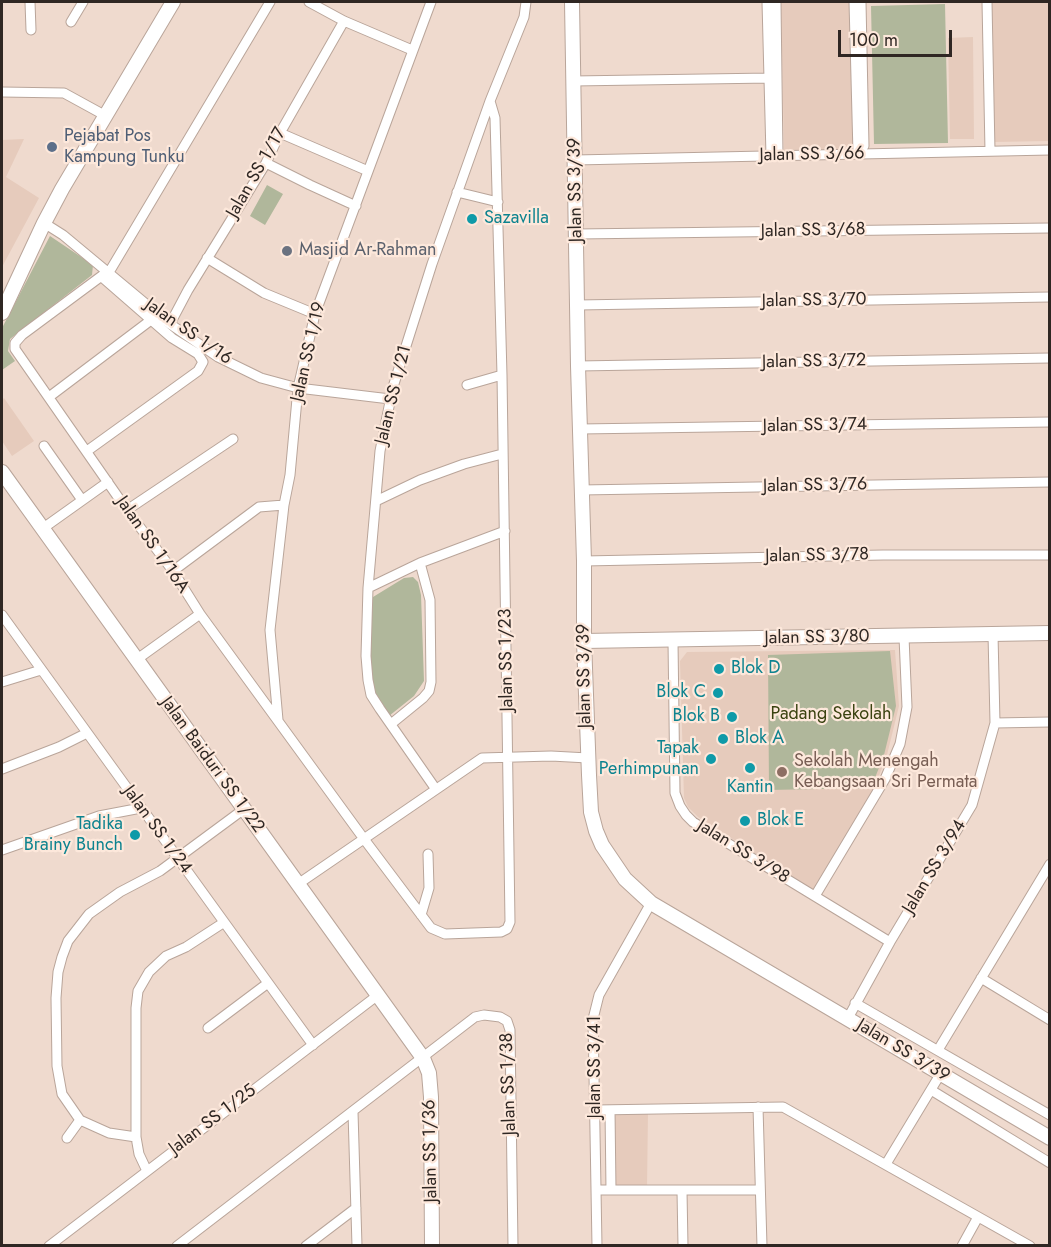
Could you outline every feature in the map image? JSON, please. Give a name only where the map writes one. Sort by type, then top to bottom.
[{"type":"street","points":[[30,2],[31,30]]},
{"type":"street","points":[[71,22],[83,2]]},
{"type":"street","points":[[2,314],[44,223],[88,143],[172,2]]},
{"type":"street","points":[[105,275],[270,2]]},
{"type":"street","points":[[309,2],[344,21],[412,50]]},
{"type":"street","name":"Jalan SS 1/19","points":[[278,720],[270,630],[284,505],[290,475],[298,387],[315,314],[430,2]]},
{"type":"street","name":"Jalan SS 1/21","points":[[435,788],[371,695],[368,680],[366,656],[368,588],[380,451],[390,399],[432,264],[490,101],[524,17],[526,2]]},
{"type":"street","name":"Jalan SS 3/39","points":[[572,2],[584,641],[591,812],[596,831],[602,845],[625,879],[651,903],[1050,1138]]},
{"type":"street","points":[[767,2],[775,156]]},
{"type":"street","points":[[775,156],[776,2]]},
{"type":"street","points":[[854,2],[861,154]]},
{"type":"street","points":[[861,2],[861,154]]},
{"type":"street","points":[[987,2],[990,152]]},
{"type":"street","name":"Jalan SS 1/17","points":[[170,324],[207,258],[266,163],[280,133],[344,21]]},
{"type":"street","points":[[573,81],[770,78]]},
{"type":"street","points":[[2,92],[64,93],[106,116]]},
{"type":"street","name":"Jalan SS 1/23","points":[[364,839],[430,928],[445,934],[501,932],[507,929],[510,922],[509,756],[502,375],[495,118],[490,101]]},
{"type":"street","points":[[280,133],[368,171]]},
{"type":"street","name":"Jalan SS 3/66","points":[[575,160],[1050,150]]},
{"type":"street","points":[[266,163],[356,206]]},
{"type":"street","points":[[457,192],[498,202]]},
{"type":"street","name":"Jalan SS 1/16","points":[[44,223],[63,235],[151,321],[172,338],[198,354],[203,362],[198,371],[87,451]]},
{"type":"street","name":"Jalan SS 3/68","points":[[577,234],[1050,228]]},
{"type":"street","points":[[207,258],[264,293],[315,314]]},
{"type":"street","name":"Jalan SS 1/16","points":[[105,275],[170,324],[226,361],[261,378],[298,387],[390,399]]},
{"type":"street","name":"Jalan SS 1/16A","points":[[105,275],[22,335],[15,344],[18,354],[173,572],[200,614],[364,839]]},
{"type":"street","name":"Jalan SS 3/70","points":[[578,305],[1050,297]]},
{"type":"street","points":[[49,397],[151,321]]},
{"type":"street","name":"Jalan SS 3/72","points":[[578,366],[1050,358]]},
{"type":"street","points":[[467,385],[502,375]]},
{"type":"street","name":"Jalan SS 3/74","points":[[580,429],[1050,422]]},
{"type":"street","points":[[127,510],[233,439]]},
{"type":"street","points":[[44,446],[82,500]]},
{"type":"street","points":[[376,501],[420,480],[464,464],[502,454]]},
{"type":"street","name":"Jalan Baiduri SS 1/22","points":[[2,472],[423,1058]]},
{"type":"street","points":[[42,529],[108,482]]},
{"type":"street","name":"Jalan SS 3/76","points":[[581,490],[1050,482]]},
{"type":"street","points":[[173,572],[259,507],[284,505]]},
{"type":"street","points":[[368,588],[420,563],[505,531]]},
{"type":"street","name":"Jalan SS 3/78","points":[[584,561],[883,555],[1050,555]]},
{"type":"street","points":[[391,724],[423,698],[429,691],[431,682],[430,600],[420,563]]},
{"type":"street","points":[[136,660],[200,614]]},
{"type":"street","name":"Jalan SS 1/24","points":[[2,615],[313,1045]]},
{"type":"street","name":"Jalan SS 3/80","points":[[584,641],[1050,633]]},
{"type":"street","name":"Jalan SS 3/94","points":[[848,1018],[890,942],[972,806],[995,723],[993,634]]},
{"type":"street","points":[[815,896],[885,779],[900,744],[907,707],[904,637]]},
{"type":"street","name":"Jalan SS 3/98","points":[[673,641],[675,793],[680,806],[693,822],[890,942]]},
{"type":"street","points":[[2,682],[41,670]]},
{"type":"street","points":[[995,723],[1050,722]]},
{"type":"street","points":[[2,769],[59,747],[87,732]]},
{"type":"street","points":[[551,756],[575,751],[587,737]]},
{"type":"street","points":[[298,884],[435,788],[482,758],[509,756],[588,758]]},
{"type":"street","points":[[2,850],[99,816],[141,808]]},
{"type":"street","points":[[135,1137],[109,1133],[80,1120],[62,1094],[57,1066],[56,998],[58,972],[68,941],[89,914],[120,892],[160,871],[244,809]]},
{"type":"street","points":[[421,915],[429,888],[428,854]]},
{"type":"street","points":[[938,1050],[1050,864]]},
{"type":"street","name":"Jalan SS 3/41","points":[[597,1245],[593,1020],[599,994],[651,903]]},
{"type":"street","points":[[147,1171],[139,1154],[135,1137],[138,991],[148,972],[166,956],[223,923]]},
{"type":"street","points":[[981,978],[1050,1020]]},
{"type":"street","points":[[208,1028],[268,984]]},
{"type":"street","name":"Jalan SS 1/25","points":[[49,1245],[378,995]]},
{"type":"street","points":[[855,1003],[1050,1115]]},
{"type":"street","name":"Jalan SS 1/38","points":[[423,1058],[475,1017],[493,1015],[507,1021],[510,1030],[513,1245]]},
{"type":"street","points":[[177,1245],[423,1058]]},
{"type":"street","name":"Jalan SS 1/36","points":[[423,1058],[429,1073],[431,1097],[432,1245]]},
{"type":"street","points":[[886,1164],[941,1073]]},
{"type":"street","points":[[931,1090],[1050,1163]]},
{"type":"street","points":[[758,1107],[762,1245]]},
{"type":"street","points":[[596,1110],[783,1107],[1030,1245]]},
{"type":"street","points":[[610,1110],[610,1190]]},
{"type":"street","points":[[353,1112],[357,1245]]},
{"type":"street","points":[[67,1138],[80,1120]]},
{"type":"street","points":[[597,1190],[760,1190]]},
{"type":"street","points":[[682,1191],[683,1245]]},
{"type":"street","points":[[306,1245],[356,1208]]},
{"type":"street","points":[[962,1245],[978,1216]]},
{"type":"shaded area","points":[[781,2],[852,2],[855,149],[784,150]]},
{"type":"shaded area","points":[[990,2],[1049,2],[1049,141],[993,142]]},
{"type":"shaded area","points":[[973,37],[974,139],[950,139],[948,38]]},
{"type":"shaded area","points":[[24,139],[6,177],[39,198],[2,267],[2,140]]},
{"type":"shaded area","points":[[4,398],[34,441],[12,456],[2,441],[2,400]]},
{"type":"shaded area","name":"Sekolah Menengah Kebangsaan Sri Permata","points":[[895,650],[899,706],[887,755],[874,789],[814,891],[698,817],[688,807],[684,798],[680,661],[687,652]]},
{"type":"shaded area","points":[[613,1112],[648,1112],[647,1188],[613,1187]]},
{"type":"green space","points":[[945,4],[948,143],[874,144],[871,6]]},
{"type":"green space","points":[[267,185],[283,194],[265,225],[250,216]]},
{"type":"green space","points":[[50,236],[93,265],[92,275],[10,339],[8,351],[15,361],[2,370],[2,328]]},
{"type":"green space","points":[[413,577],[418,582],[421,595],[424,681],[414,696],[389,716],[375,696],[369,658],[373,597],[404,578]]},
{"type":"green space","name":"Padang Sekolah","points":[[890,651],[896,706],[884,755],[871,788],[769,790],[768,655]]},
{"type":"place","name":"Pejabat Pos Kampung Tunku","points":[[52,147]]},
{"type":"place","name":"Sazavilla","points":[[472,219]]},
{"type":"place","name":"Masjid Ar-Rahman","points":[[287,251]]},
{"type":"place","name":"Blok D","points":[[719,669]]},
{"type":"place","name":"Blok C","points":[[718,693]]},
{"type":"place","name":"Blok B","points":[[732,717]]},
{"type":"place","name":"Blok A","points":[[723,739]]},
{"type":"place","name":"Tapak Perhimpunan","points":[[711,759]]},
{"type":"place","name":"Kantin","points":[[750,768]]},
{"type":"place","name":"Sekolah Menengah Kebangsaan Sri Permata","points":[[782,772]]},
{"type":"place","name":"Blok E","points":[[745,821]]},
{"type":"place","name":"Tadika Brainy Bunch","points":[[135,835]]}]
